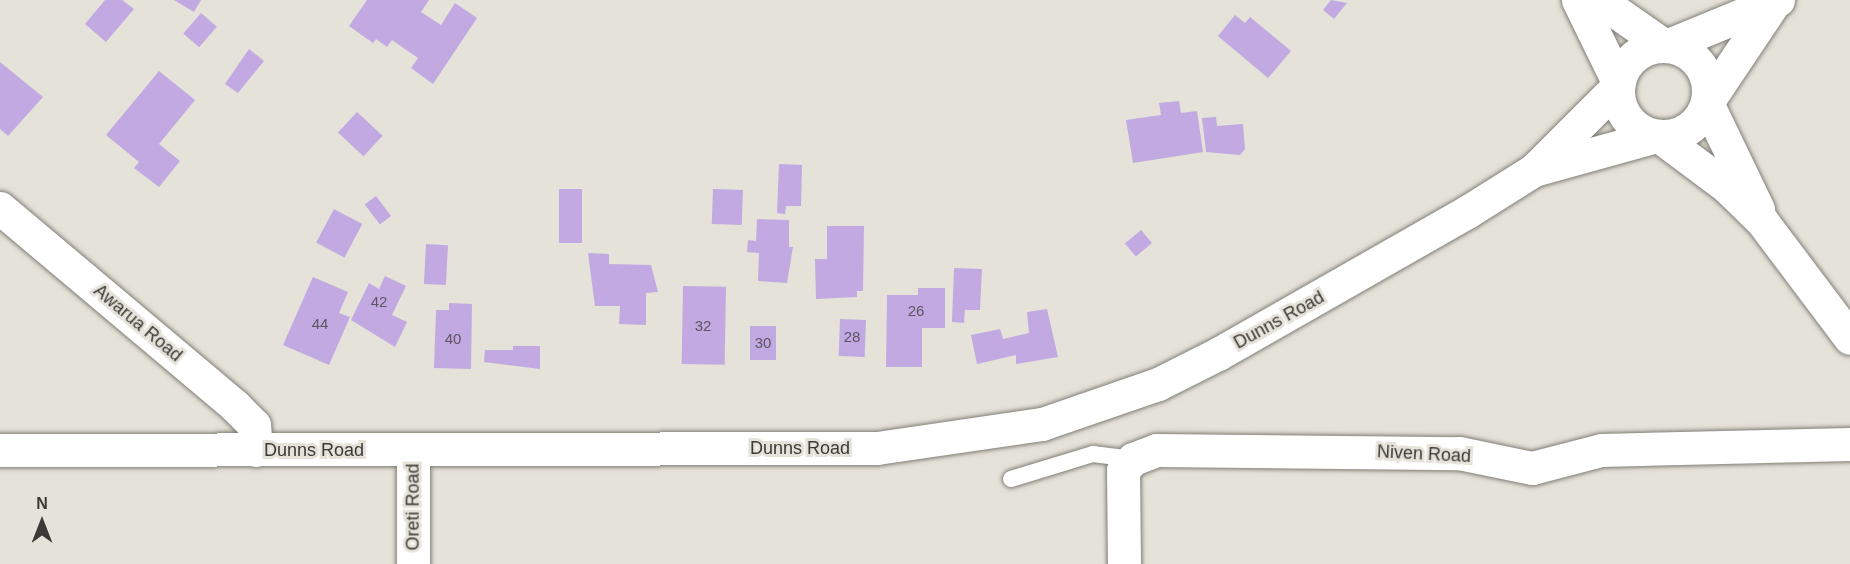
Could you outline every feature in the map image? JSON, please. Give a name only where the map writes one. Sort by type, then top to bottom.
[{"type":"main road","points":[[1578,0],[1618,85],[1624,113],[1644,132],[1658,136],[1726,186],[1762,220],[1850,338]]},
{"type":"main road","points":[[1599,0],[1665,46],[1699,64],[1708,102],[1744,173],[1762,220]]},
{"type":"main road","points":[[1618,85],[1640,52],[1665,46],[1775,2]]},
{"type":"main road","points":[[1658,136],[1684,132],[1708,102],[1775,2]]},
{"type":"main road","name":"Dunns Road","points":[[1534,170],[1618,85]]},
{"type":"main road","name":"Dunns Road","points":[[0,450],[877,448],[1042,424],[1110,403],[1218,354],[1534,170],[1658,136]]},
{"type":"main road","name":"Awarua Road","points":[[0,208],[235,406],[254,425],[256,450]]},
{"type":"main road","name":"Niven Road","points":[[1127,471],[1176,448],[1447,453],[1532,468],[1610,449],[1850,444]]},
{"type":"main road","name":"Oreti Road","points":[[413,450],[413,564]]},
{"type":"main road","points":[[1124,564],[1127,471]]},
{"type":"lane","points":[[1011,478],[1093,454],[1127,471]]},
{"type":"building","points":[[105,0],[122,0],[134,9],[106,42],[85,24]]},
{"type":"building","points":[[174,0],[201,0],[194,12]]},
{"type":"building","points":[[367,0],[429,0],[421,12],[441,25],[455,3],[477,18],[433,84],[411,68],[418,58],[392,40],[387,47],[376,39],[373,43],[349,26]]},
{"type":"building","points":[[1331,0],[1347,3],[1334,19],[1323,10]]},
{"type":"building","points":[[201,13],[217,27],[199,47],[183,33]]},
{"type":"building","points":[[1235,15],[1245,23],[1250,17],[1291,51],[1268,78],[1218,36]]},
{"type":"building","points":[[249,49],[264,61],[238,93],[225,84]]},
{"type":"building","points":[[0,62],[43,97],[8,136],[0,129]]},
{"type":"building","points":[[159,71],[195,100],[159,144],[180,161],[159,187],[134,168],[139,162],[106,135]]},
{"type":"building","points":[[1179,101],[1181,113],[1197,111],[1203,152],[1133,163],[1126,120],[1161,115],[1159,103]]},
{"type":"building","points":[[357,112],[383,136],[364,156],[338,132]]},
{"type":"building","points":[[1216,117],[1217,126],[1243,124],[1245,149],[1240,155],[1206,152],[1202,118]]},
{"type":"building","points":[[779,164],[802,165],[801,206],[786,206],[785,214],[777,213]]},
{"type":"building","points":[[559,189],[582,189],[582,243],[559,243]]},
{"type":"building","points":[[713,189],[743,190],[742,225],[712,224]]},
{"type":"building","points":[[376,196],[391,216],[380,224],[365,204]]},
{"type":"building","points":[[334,209],[362,224],[344,258],[316,243]]},
{"type":"building","points":[[757,219],[789,220],[789,247],[793,247],[787,283],[758,281],[759,253],[747,252],[748,240],[756,241]]},
{"type":"building","points":[[827,226],[864,226],[863,291],[857,291],[857,297],[816,299],[815,259],[827,259]]},
{"type":"building","points":[[1141,230],[1152,243],[1136,257],[1125,243]]},
{"type":"building","points":[[426,244],[448,245],[446,285],[424,284]]},
{"type":"building","points":[[588,253],[609,254],[609,264],[651,265],[658,292],[646,293],[646,325],[619,324],[620,306],[595,306]]},
{"type":"building","points":[[954,268],[982,269],[980,310],[965,310],[964,323],[952,322]]},
{"type":"building","points":[[385,276],[406,286],[392,315],[407,322],[395,347],[351,320],[369,283],[379,289]]},
{"type":"building","points":[[313,277],[348,292],[339,313],[350,317],[329,365],[283,345]]},
{"type":"building","points":[[683,286],[726,287],[725,365],[682,364]]},
{"type":"building","points":[[918,288],[945,288],[945,328],[922,328],[922,367],[886,367],[887,295],[918,295]]},
{"type":"building","points":[[449,303],[472,304],[471,369],[434,368],[436,310],[449,310]]},
{"type":"building","points":[[1047,309],[1058,357],[1016,364],[1016,355],[977,364],[971,335],[1000,329],[1003,339],[1029,333],[1027,312]]},
{"type":"building","points":[[840,319],[866,320],[865,357],[839,356]]},
{"type":"building","points":[[750,326],[776,326],[776,360],[750,360]]},
{"type":"building","points":[[513,346],[540,346],[540,369],[484,362],[485,350],[513,350]]}]
